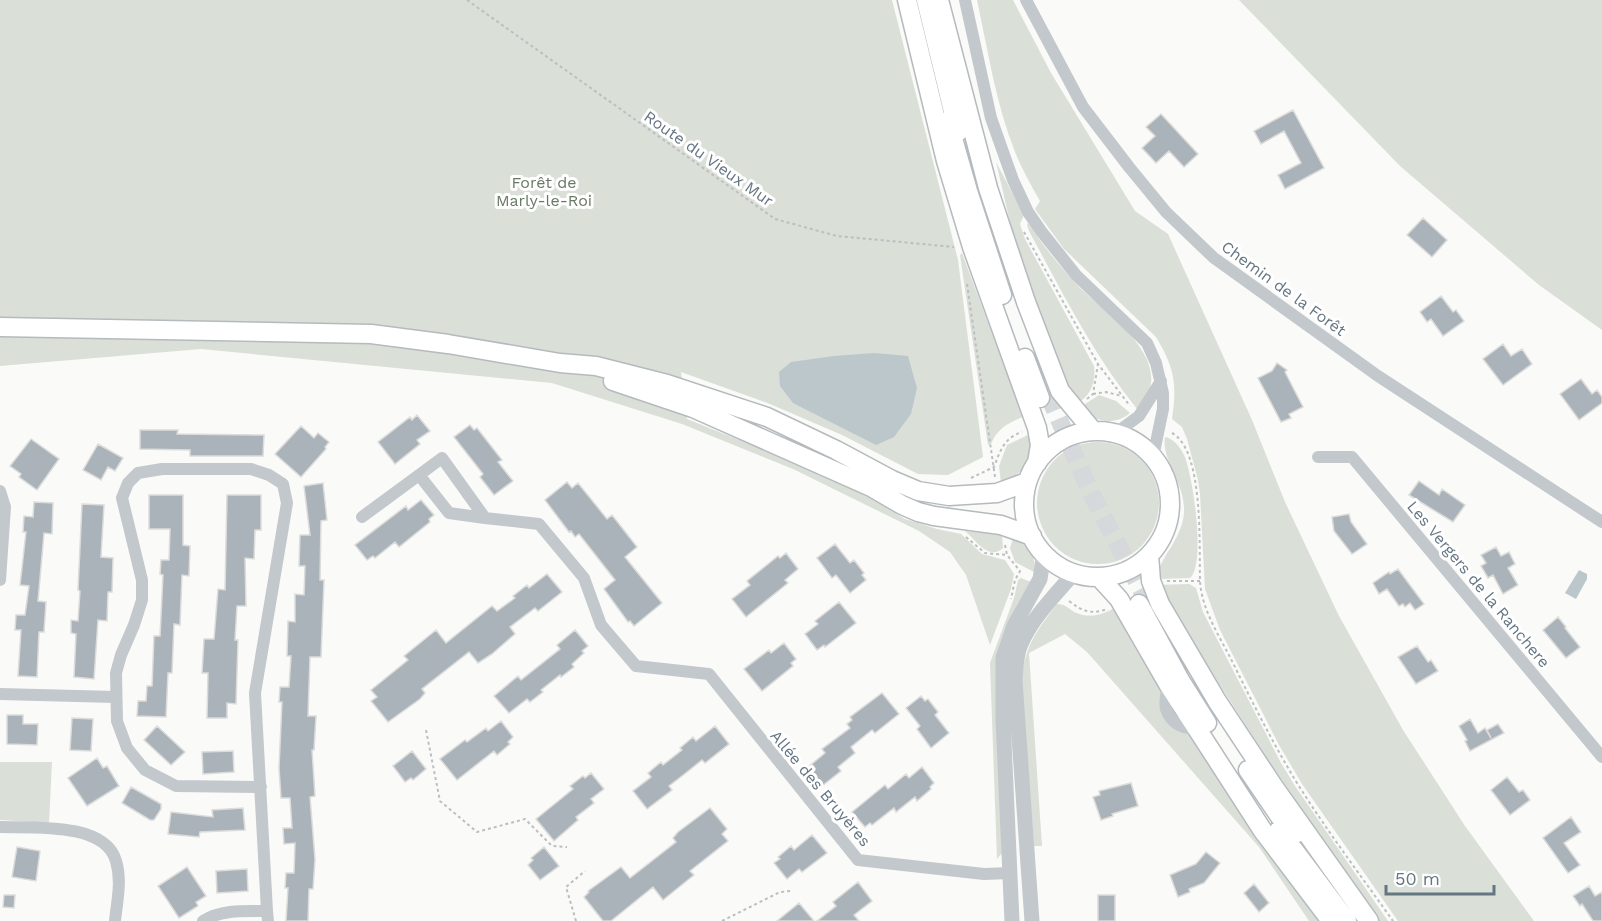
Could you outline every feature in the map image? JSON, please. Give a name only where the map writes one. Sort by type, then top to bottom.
[{"type":"main road","points":[[907,0],[946,161],[972,247],[1037,428],[1040,445],[1037,463]]},
{"type":"main road","points":[[916,0],[968,191],[994,272],[1044,396],[976,196],[926,0]]},
{"type":"main road","points":[[939,0],[988,188],[1026,302],[1060,392],[1093,431]]},
{"type":"main road","points":[[0,327],[371,334],[560,363],[596,366],[667,384],[767,417],[918,491],[949,496],[997,493],[1027,482]]},
{"type":"main road","points":[[560,363],[693,408],[851,477],[902,506],[918,512],[1001,525],[1032,536]]},
{"type":"main road","points":[[1093,431],[1116,433],[1136,442],[1153,457],[1162,469],[1170,499],[1166,529],[1159,543],[1135,567],[1118,574],[1099,577],[1074,573],[1044,554],[1032,536],[1026,519],[1024,500],[1027,482],[1037,463],[1052,446],[1071,435],[1093,431]]},
{"type":"main road","points":[[1149,555],[1151,581],[1157,597],[1217,701],[1274,787],[1369,921]]},
{"type":"main road","points":[[1099,577],[1119,599],[1168,684],[1263,831],[1331,921]]},
{"type":"main road","points":[[1347,921],[1288,842],[1222,746],[1180,680],[1143,602],[1268,801],[1333,891],[1358,921]]},
{"type":"street","points":[[965,0],[991,118],[1013,180],[1028,212],[1059,255],[1076,274],[1147,343],[1156,363],[1163,393],[1163,409],[1153,457]]},
{"type":"street","name":"Chemin de la Forêt","points":[[1026,0],[1083,107],[1166,212],[1214,258],[1378,376],[1602,522]]},
{"type":"street","points":[[1116,433],[1139,416],[1161,381]]},
{"type":"street","name":"Les Vergers de la Ranchere","points":[[1318,457],[1352,457],[1602,758]]},
{"type":"street","points":[[362,517],[442,458],[485,518]]},
{"type":"street","points":[[203,921],[213,915],[240,911],[268,916],[261,787],[255,693],[287,503],[283,484],[251,469],[162,469],[138,473],[128,483],[122,498],[142,580],[142,600],[116,673],[117,721],[127,748],[146,770],[176,786],[261,787]]},
{"type":"street","points":[[418,475],[449,513],[485,518]]},
{"type":"street","points":[[0,491],[5,507],[0,580]]},
{"type":"street","name":"Allée des Bruyères","points":[[485,518],[539,524],[584,578],[602,625],[636,666],[709,674],[858,860],[984,874],[1010,873]]},
{"type":"street","points":[[1012,921],[1002,709],[1003,658],[1014,626],[1040,579],[1044,554]]},
{"type":"street","points":[[1032,921],[1015,681],[1016,664],[1020,645],[1032,624],[1074,573]]},
{"type":"street","points":[[0,694],[116,697]]},
{"type":"street","points":[[0,827],[70,831],[90,835],[103,841],[116,859],[120,881],[115,921]]},
{"type":"street","points":[[1010,873],[1029,873]]},
{"type":"path","name":"Route du Vieux Mur","points":[[467,0],[775,219],[837,236],[962,248],[972,247]]},
{"type":"path","points":[[967,282],[994,467]]},
{"type":"path","points":[[1093,394],[1106,392],[1122,396],[1139,416]]},
{"type":"path","points":[[1158,428],[1179,436],[1192,466],[1198,497],[1201,589],[1212,622],[1297,783],[1394,921]]},
{"type":"path","points":[[962,533],[985,553],[1007,555]]},
{"type":"path","points":[[426,730],[440,801],[447,808],[477,832],[525,819],[552,846],[567,847]]},
{"type":"path","points":[[576,921],[566,887],[585,871]]},
{"type":"path","points":[[722,921],[780,892],[791,891]]},
{"type":"green space","name":"Forêt de Marly-le-Roi","points":[[0,0],[892,0],[958,260],[983,457],[948,475],[918,474],[842,435],[770,404],[681,372],[687,419],[811,469],[861,493],[905,519],[961,534],[982,554],[1005,560],[1014,574],[1011,589],[990,645],[966,575],[950,552],[919,531],[793,469],[682,424],[552,383],[201,349],[0,366]]},
{"type":"green space","points":[[977,0],[1013,0],[1051,73],[1135,211],[1168,234],[1252,420],[1285,502],[1339,616],[1403,730],[1465,826],[1534,921],[1398,921],[1302,784],[1279,745],[1220,630],[1205,589],[1198,480],[1182,427],[1172,419],[1174,386],[1167,358],[1156,337],[1064,249],[1035,209],[1040,201],[1008,134]]},
{"type":"green space","points":[[1239,0],[1602,0],[1602,330],[1539,285],[1400,166]]},
{"type":"green space","points":[[996,162],[1024,215],[1020,224],[1025,239],[1094,366],[1094,378],[1089,393],[1075,405],[1056,363],[1059,361],[1014,239]]},
{"type":"green space","points":[[1028,223],[1046,249],[1080,288],[1117,321],[1141,349],[1148,364],[1151,379],[1148,394],[1137,409],[1106,367],[1079,322],[1029,231]]},
{"type":"green space","points":[[962,253],[1006,371],[1009,370],[1026,416],[1005,426],[988,445],[960,255]]},
{"type":"green space","points":[[1099,395],[1116,401],[1130,413],[1117,420],[1104,421],[1079,408]]},
{"type":"green space","points":[[1034,432],[1032,450],[1026,464],[1017,474],[1001,483],[999,466],[1007,445]]},
{"type":"green space","points":[[1165,437],[1174,441],[1183,452],[1191,480],[1198,538],[1195,570],[1190,578],[1159,579],[1157,573],[1177,537],[1184,513],[1184,502],[1167,455]]},
{"type":"green space","points":[[1098,442],[1121,447],[1132,452],[1141,460],[1149,469],[1154,480],[1159,503],[1154,526],[1149,537],[1141,546],[1132,554],[1121,559],[1098,564],[1075,559],[1064,554],[1055,546],[1047,537],[1042,526],[1037,503],[1042,480],[1047,469],[1055,460],[1064,452],[1075,447]]},
{"type":"green space","points":[[965,531],[1002,535],[1003,548],[998,551],[987,551]]},
{"type":"green space","points":[[1013,539],[1030,551],[1035,566],[1034,572],[1015,562],[1010,548]]},
{"type":"green space","points":[[1021,578],[1031,582],[996,660],[1002,853],[997,859],[990,663],[1014,598],[1018,580]]},
{"type":"green space","points":[[1189,584],[1196,588],[1203,612],[1281,763],[1388,921],[1379,921],[1248,729],[1174,610],[1168,610],[1156,585]]},
{"type":"green space","points":[[1057,604],[1090,616],[1116,607],[1129,629],[1131,641],[1149,671],[1322,921],[1309,921],[1259,847],[1087,652],[1065,634],[1029,653],[1042,846],[1034,846],[1022,685],[1023,672],[1032,642]]},
{"type":"green space","points":[[0,762],[52,762],[49,823],[0,820]]},
{"type":"shaded area","points":[[874,353],[908,356],[917,388],[911,414],[894,437],[876,445],[793,403],[780,386],[779,372],[791,362]]},
{"type":"shaded area","points":[[1579,570],[1587,574],[1587,579],[1576,599],[1565,593]]},
{"type":"building","points":[[1293,110],[1324,168],[1285,189],[1278,175],[1301,163],[1284,131],[1261,144],[1254,131]]},
{"type":"building","points":[[1161,114],[1198,154],[1184,167],[1169,151],[1156,163],[1142,148],[1155,136],[1146,127]]},
{"type":"building","points":[[1423,218],[1447,240],[1432,257],[1407,235]]},
{"type":"building","points":[[1441,296],[1453,312],[1456,310],[1464,321],[1443,336],[1431,319],[1427,322],[1420,312]]},
{"type":"building","points":[[1503,344],[1511,356],[1522,349],[1532,364],[1503,385],[1483,359]]},
{"type":"building","points":[[1277,363],[1287,370],[1285,372],[1303,407],[1289,414],[1291,418],[1281,422],[1258,378],[1272,371]]},
{"type":"building","points":[[1581,379],[1592,394],[1597,390],[1602,397],[1602,403],[1579,420],[1560,394]]},
{"type":"building","points":[[417,415],[430,431],[417,440],[420,444],[395,464],[378,442],[410,417],[412,420]]},
{"type":"building","points":[[470,425],[474,430],[477,428],[502,460],[498,462],[513,481],[494,495],[480,477],[483,474],[454,437]]},
{"type":"building","points":[[301,426],[314,438],[318,433],[329,442],[326,449],[301,477],[275,454]]},
{"type":"building","points":[[140,430],[178,430],[177,434],[264,435],[263,456],[190,456],[190,450],[140,449]]},
{"type":"building","points":[[31,439],[59,459],[37,490],[19,477],[21,474],[10,466]]},
{"type":"building","points":[[98,444],[123,458],[115,471],[108,467],[101,480],[83,470]]},
{"type":"building","points":[[1419,481],[1439,495],[1442,489],[1465,505],[1453,522],[1409,495]]},
{"type":"building","points":[[567,482],[572,488],[578,483],[607,519],[612,515],[637,547],[625,557],[662,603],[634,626],[630,621],[628,622],[604,589],[615,580],[579,534],[575,537],[571,531],[569,532],[545,500]]},
{"type":"building","points":[[323,483],[327,520],[321,521],[320,580],[324,580],[321,657],[310,657],[308,716],[316,716],[314,750],[312,750],[315,796],[310,797],[315,859],[313,889],[309,889],[308,921],[286,921],[288,888],[285,888],[286,873],[294,873],[295,843],[284,844],[283,828],[292,828],[290,798],[281,798],[279,768],[282,702],[279,702],[280,687],[289,687],[291,656],[287,656],[288,621],[295,622],[295,594],[304,595],[305,566],[299,566],[300,535],[310,535],[304,486]]},
{"type":"building","points":[[149,495],[183,495],[183,545],[190,546],[189,576],[182,575],[180,625],[174,624],[172,673],[168,673],[166,717],[137,716],[138,701],[146,701],[147,686],[152,686],[154,636],[160,636],[163,575],[160,574],[161,560],[169,560],[170,529],[149,529]]},
{"type":"building","points":[[227,495],[261,495],[261,530],[255,530],[254,559],[245,558],[246,606],[237,606],[236,704],[227,703],[227,718],[207,718],[208,673],[202,673],[204,639],[214,639],[218,589],[225,590]]},
{"type":"building","points":[[421,500],[434,515],[429,519],[430,522],[399,547],[395,542],[375,558],[373,556],[367,560],[355,545],[406,506],[408,510]]},
{"type":"building","points":[[34,502],[53,503],[52,534],[44,533],[38,601],[46,602],[44,632],[39,632],[37,677],[18,676],[21,630],[15,630],[16,615],[25,615],[29,586],[20,585],[26,532],[23,532],[24,516],[33,517]]},
{"type":"building","points":[[82,504],[104,505],[101,557],[113,558],[112,592],[108,592],[107,621],[98,620],[94,679],[74,677],[76,634],[71,633],[71,620],[78,621]]},
{"type":"building","points":[[1349,514],[1351,522],[1367,544],[1352,554],[1334,531],[1332,517]]},
{"type":"building","points":[[835,544],[850,563],[854,560],[864,573],[862,575],[866,580],[850,593],[836,575],[832,578],[817,558]]},
{"type":"building","points":[[1496,547],[1501,556],[1509,552],[1515,564],[1508,568],[1518,585],[1503,594],[1493,575],[1488,578],[1481,566],[1486,563],[1481,555]]},
{"type":"building","points":[[786,553],[798,569],[785,580],[788,583],[746,617],[732,599],[750,585],[747,581],[778,556],[780,558]]},
{"type":"building","points":[[1398,569],[1424,604],[1415,610],[1410,603],[1405,607],[1403,604],[1399,606],[1387,589],[1379,594],[1373,583]]},
{"type":"building","points":[[547,574],[562,592],[538,611],[535,608],[510,627],[515,634],[492,654],[478,663],[469,652],[422,689],[425,693],[420,699],[388,722],[371,701],[377,697],[371,690],[408,660],[404,656],[436,630],[446,643],[492,606],[497,611],[515,598],[513,596],[527,585],[529,588]]},
{"type":"building","points":[[839,602],[856,623],[825,647],[824,645],[817,650],[805,634],[818,624],[815,621]]},
{"type":"building","points":[[1558,617],[1580,647],[1566,658],[1543,630]]},
{"type":"building","points":[[575,630],[588,646],[572,664],[574,667],[541,690],[543,692],[530,702],[527,699],[509,713],[494,696],[518,676],[521,680],[560,649],[557,645]]},
{"type":"building","points":[[784,643],[796,659],[791,663],[793,666],[762,691],[744,669],[769,650],[771,653]]},
{"type":"building","points":[[1417,646],[1428,662],[1431,660],[1438,671],[1416,684],[1398,657]]},
{"type":"building","points":[[882,693],[899,714],[875,733],[872,730],[851,747],[855,753],[838,767],[841,771],[822,786],[807,768],[825,753],[822,749],[850,728],[847,724],[852,720],[850,717]]},
{"type":"building","points":[[921,696],[925,701],[928,699],[938,712],[935,715],[949,733],[931,748],[917,729],[920,726],[906,708]]},
{"type":"building","points":[[7,715],[23,715],[23,724],[38,724],[37,745],[7,744]]},
{"type":"building","points":[[72,718],[93,719],[91,751],[70,750]]},
{"type":"building","points":[[1470,719],[1478,733],[1485,728],[1491,738],[1487,730],[1498,724],[1504,733],[1470,751],[1459,726]]},
{"type":"building","points":[[501,721],[513,737],[508,742],[510,744],[497,755],[494,751],[457,780],[440,759],[465,740],[467,742],[486,728],[488,731]]},
{"type":"building","points":[[157,726],[185,752],[171,765],[144,740]]},
{"type":"building","points":[[715,726],[729,744],[705,763],[702,760],[669,786],[672,790],[647,809],[633,791],[651,777],[648,773],[661,762],[663,765],[682,750],[680,748],[693,737],[696,741]]},
{"type":"building","points":[[233,751],[234,772],[203,774],[202,752]]},
{"type":"building","points":[[412,751],[426,769],[413,780],[411,778],[405,782],[393,766]]},
{"type":"building","points":[[97,758],[103,768],[107,766],[119,786],[87,806],[68,778]]},
{"type":"building","points":[[922,767],[934,783],[931,789],[917,801],[915,797],[896,812],[894,808],[872,825],[870,823],[865,827],[852,812],[885,785],[888,789],[906,774],[909,778]]},
{"type":"building","points":[[591,773],[604,789],[591,799],[594,803],[576,817],[578,820],[554,841],[536,819],[573,789],[570,786]]},
{"type":"building","points":[[1507,777],[1519,792],[1523,790],[1530,800],[1510,815],[1491,790]]},
{"type":"building","points":[[1131,783],[1138,806],[1101,820],[1093,797],[1100,795],[1099,791]]},
{"type":"building","points":[[131,787],[161,804],[161,809],[154,820],[150,820],[122,803]]},
{"type":"building","points":[[243,808],[245,830],[200,832],[199,837],[168,834],[171,812],[213,817],[212,810]]},
{"type":"building","points":[[710,808],[727,829],[722,834],[728,841],[690,871],[694,875],[663,900],[653,887],[611,921],[603,921],[584,897],[588,891],[621,867],[630,878],[676,842],[673,838],[678,832]]},
{"type":"building","points":[[1571,817],[1581,832],[1564,843],[1580,865],[1568,873],[1543,838]]},
{"type":"building","points":[[812,835],[827,853],[802,872],[799,869],[787,879],[774,863],[791,846],[794,850]]},
{"type":"building","points":[[17,847],[40,851],[36,881],[12,877]]},
{"type":"building","points":[[544,847],[559,866],[540,880],[528,865],[533,860],[531,858]]},
{"type":"building","points":[[1206,852],[1220,863],[1204,883],[1189,889],[1190,892],[1178,897],[1170,875],[1196,864]]},
{"type":"building","points":[[187,867],[206,896],[196,902],[198,906],[179,918],[158,886]]},
{"type":"building","points":[[247,869],[248,891],[217,893],[216,871]]},
{"type":"building","points":[[858,882],[872,901],[854,915],[859,921],[817,921],[836,906],[833,902]]},
{"type":"building","points":[[1254,884],[1269,903],[1259,912],[1244,893]]},
{"type":"building","points":[[1589,886],[1595,896],[1602,892],[1602,921],[1593,921],[1582,904],[1580,906],[1573,896]]},
{"type":"building","points":[[4,895],[15,895],[14,908],[3,907]]},
{"type":"building","points":[[1098,895],[1115,895],[1115,921],[1098,921]]},
{"type":"building","points":[[799,903],[814,921],[777,921]]},
{"type":"tunnel","points":[[1048,394],[1090,491],[1147,601]]}]
